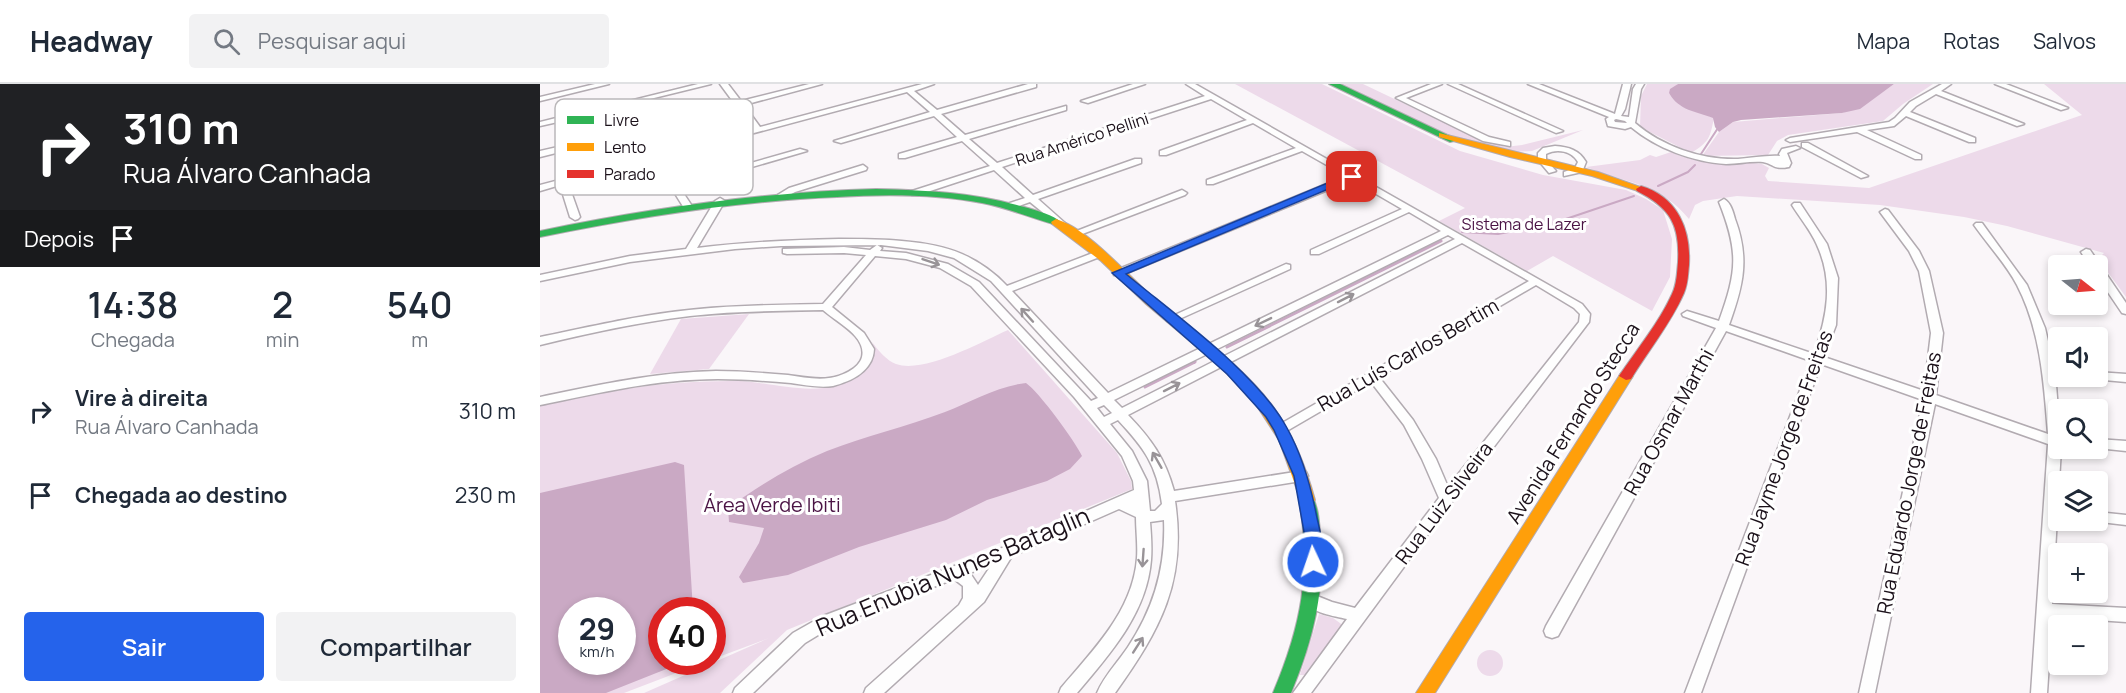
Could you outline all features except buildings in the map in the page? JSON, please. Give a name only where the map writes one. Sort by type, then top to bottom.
[{"type":"street","points":[[540,99],[605,84]]},
{"type":"street","points":[[644,99],[707,84]]},
{"type":"street","points":[[724,84],[735,99]]},
{"type":"street","points":[[753,100],[818,84]]},
{"type":"street","points":[[753,131],[930,84]]},
{"type":"street","points":[[1085,101],[1141,84]]},
{"type":"street","points":[[1190,84],[1536,281]]},
{"type":"street","points":[[1333,84],[1491,156],[1547,161]]},
{"type":"street","points":[[1438,84],[1400,98],[1510,149],[1624,183]]},
{"type":"street","points":[[1452,84],[1559,131]]},
{"type":"street","points":[[1532,84],[1613,118],[1624,118],[1644,133]]},
{"type":"street","points":[[1632,123],[1637,89],[1640,84]]},
{"type":"street","points":[[1623,86],[1622,108],[1611,124],[1644,133],[1697,159],[1717,161],[1758,160],[1780,156],[1803,144],[1891,124],[1906,113],[1913,104],[1947,84]]},
{"type":"street","points":[[1999,84],[2064,108]]},
{"type":"street","points":[[838,141],[1033,85]]},
{"type":"street","points":[[909,90],[1221,362],[1271,413],[1281,429],[1301,476],[1314,543],[1312,600],[1285,686]]},
{"type":"street","points":[[1935,91],[2020,124]]},
{"type":"street","name":"Rua Américo Pellini","points":[[915,193],[1212,96]]},
{"type":"street","points":[[902,156],[1063,108]]},
{"type":"street","points":[[1597,110],[1610,111],[1622,108]]},
{"type":"street","points":[[1906,113],[1972,140]]},
{"type":"street","points":[[540,124],[555,120]]},
{"type":"street","points":[[1163,153],[1254,120]]},
{"type":"street","points":[[753,123],[758,130]]},
{"type":"street","points":[[1621,127],[1632,123]]},
{"type":"street","points":[[1859,130],[1918,157]]},
{"type":"street","points":[[1442,135],[1510,149]]},
{"type":"street","points":[[1803,144],[1864,176]]},
{"type":"street","points":[[1780,156],[1803,144]]},
{"type":"street","points":[[1210,182],[1302,148]]},
{"type":"street","points":[[1547,161],[1558,148],[1573,152],[1580,158],[1580,170]]},
{"type":"street","points":[[540,154],[555,150]]},
{"type":"street","points":[[753,165],[803,151]]},
{"type":"street","points":[[1010,206],[1138,161]]},
{"type":"street","points":[[781,196],[792,190],[863,168]]},
{"type":"street","points":[[1580,170],[1624,183]]},
{"type":"street","points":[[1118,273],[1352,177]]},
{"type":"street","points":[[815,193],[811,188],[823,180]]},
{"type":"street","points":[[941,195],[938,190],[952,182]]},
{"type":"street","name":"Avenida Fernando Stecca","points":[[1425,693],[1678,292],[1685,260],[1681,226],[1669,205],[1649,192],[1624,183]]},
{"type":"street","points":[[540,188],[555,184]]},
{"type":"street","points":[[540,234],[720,201],[815,193],[941,195],[1010,206],[1062,225]]},
{"type":"street","points":[[1074,234],[1182,193]]},
{"type":"street","points":[[567,195],[575,217]]},
{"type":"street","points":[[680,195],[687,206]]},
{"type":"street","points":[[690,251],[720,201]]},
{"type":"street","name":"Rua Osmar Marthi","points":[[1552,631],[1723,326],[1737,286],[1741,254],[1736,230],[1724,202]]},
{"type":"street","name":"Rua Jayme Jorge de Freitas","points":[[1693,693],[1830,325],[1833,278],[1822,244],[1797,205]]},
{"type":"street","points":[[1315,252],[1409,209]]},
{"type":"street","name":"Rua Eduardo Jorge de Freitas","points":[[1868,693],[1930,398],[1937,333],[1924,271],[1914,251],[1885,212]]},
{"type":"street","points":[[1979,225],[2022,285],[2048,356]]},
{"type":"street","points":[[1089,407],[1448,231]]},
{"type":"street","points":[[1102,423],[1462,239]]},
{"type":"street","points":[[835,250],[843,241]]},
{"type":"street","points":[[540,278],[630,259],[690,251],[735,246],[843,241],[860,242],[926,260],[975,284],[1089,407],[1127,454],[1140,481],[1144,560],[1136,596],[1115,636],[1067,693]]},
{"type":"street","points":[[852,251],[860,242]]},
{"type":"street","points":[[826,308],[877,247]]},
{"type":"street","points":[[540,286],[617,269],[708,256],[852,251],[877,247],[928,248],[957,256],[995,279],[1148,444],[1162,470],[1169,501],[1172,543],[1169,579],[1161,603],[1146,632],[1105,693]]},
{"type":"street","points":[[1005,291],[1098,254]]},
{"type":"street","points":[[1171,319],[1286,267]]},
{"type":"street","name":"Rua Luiz Silveira","points":[[1301,693],[1446,499],[1584,322],[1585,314],[1578,306],[1536,281]]},
{"type":"street","name":"Rua Luís Carlos Bertim","points":[[1281,429],[1536,281]]},
{"type":"street","points":[[2108,285],[2126,311]]},
{"type":"street","points":[[540,341],[604,326],[688,313],[754,308],[826,308],[862,337],[868,346],[869,356],[865,363],[847,377],[837,380],[820,382],[715,375],[636,382],[540,401]]},
{"type":"street","points":[[1687,314],[2048,439]]},
{"type":"street","points":[[1044,357],[1050,357],[1083,387],[1090,389],[1094,386]]},
{"type":"street","points":[[1372,376],[1409,423],[1429,459],[1446,499]]},
{"type":"street","points":[[2108,376],[2126,378]]},
{"type":"street","points":[[1128,388],[1132,398],[1140,404]]},
{"type":"street","points":[[1113,438],[1120,431],[1132,427]]},
{"type":"street","points":[[2108,445],[2126,446]]},
{"type":"street","points":[[1169,501],[1301,476]]},
{"type":"street","name":"Rua Enubia Nunes Bataglin","points":[[741,693],[783,652],[828,621],[1007,552],[1141,493]]},
{"type":"street","points":[[1143,513],[1148,518],[1155,519],[1162,515],[1169,501]]},
{"type":"street","name":"Rua Enubia Nunes Bataglin","points":[[1116,503],[1129,505],[1143,513]]},
{"type":"street","points":[[2108,518],[2126,520]]},
{"type":"street","points":[[2039,693],[2052,531]]},
{"type":"street","points":[[872,693],[979,597],[1007,552]]},
{"type":"street","points":[[954,572],[964,576],[971,584],[971,600],[960,615]]},
{"type":"street","points":[[1312,600],[1329,608],[1359,616]]},
{"type":"street","points":[[2044,610],[2126,615]]},
{"type":"street","points":[[1285,686],[1312,678]]},
{"type":"green space","name":"Sistema de Lazer","points":[[1235,84],[1322,84],[1460,151],[1543,175],[1626,190],[1663,210],[1672,239],[1670,277],[1652,311],[1553,256],[1527,271],[1439,221],[1465,208]]},
{"type":"green space","points":[[1338,84],[1363,84],[1468,134],[1505,147],[1583,130],[1532,151],[1513,152],[1453,137]]},
{"type":"green space","points":[[1647,84],[1678,84],[1669,93],[1673,99],[1683,107],[1714,118],[1710,135],[1702,146],[1691,153],[1640,127],[1641,96]]},
{"type":"green space","points":[[1894,84],[1933,84],[1883,121],[1788,135],[1777,141],[1768,155],[1702,156],[1719,132],[1733,122],[1842,113],[1864,105]]},
{"type":"green space","points":[[2044,84],[2126,84],[2126,297],[2108,273],[2108,255],[2007,226],[1964,217],[1880,205],[1737,196],[1703,201],[1695,205],[1689,219],[1678,207],[1654,191],[1586,167],[1640,160],[1650,155],[1656,157],[1671,152],[1706,162],[1762,164],[1769,168],[1765,176],[1768,181],[1869,188],[2082,115]]},
{"type":"green space","points":[[749,314],[709,369],[650,374],[681,319]]},
{"type":"green space","name":"Área Verde Ibiti","points":[[1008,330],[1117,453],[1131,481],[1132,489],[787,630],[720,693],[644,693],[685,675],[726,675],[726,657],[769,638],[726,654],[726,597],[648,597],[648,675],[671,675],[624,693],[540,693],[540,406],[655,385],[705,381],[740,381],[813,389],[825,388],[842,382],[864,369],[873,357],[872,342],[889,360],[908,366],[937,361]]},
{"type":"green space","points":[[1319,614],[1333,618],[1344,626],[1308,675],[1300,675]]},
{"type":"green space","points":[[1490,650],[1499,654],[1503,663],[1499,672],[1490,676],[1481,672],[1477,663],[1481,654]]},
{"type":"shaded area","points":[[1678,84],[1894,84],[1860,109],[1842,113],[1741,120],[1733,122],[1719,132],[1713,118],[1688,110],[1673,99],[1669,93],[1670,89]]},
{"type":"shaded area","points":[[1026,383],[1056,417],[1082,456],[1070,469],[1047,481],[987,500],[946,520],[859,547],[788,575],[743,583],[739,577],[759,543],[764,528],[729,522],[728,508],[776,476],[827,451],[930,417],[995,391]]},
{"type":"shaded area","points":[[675,462],[684,465],[692,597],[648,597],[648,675],[651,675],[606,693],[540,693],[540,493]]},
{"type":"waterway","points":[[1701,154],[1718,128]]},
{"type":"waterway","points":[[1658,186],[1688,172],[1695,165]]},
{"type":"waterway","points":[[1462,232],[1498,234],[1551,224],[1634,196]]},
{"type":"waterway","points":[[1227,347],[1441,241]]},
{"type":"waterway","points":[[1145,387],[1195,362]]},
{"type":"traffic: fast","points":[[1333,84],[1453,140]]},
{"type":"traffic: fast","points":[[540,234],[694,206],[850,193],[955,196],[1007,205],[1056,222]]},
{"type":"traffic: fast","points":[[1282,693],[1300,646],[1311,599],[1314,551],[1307,500]]},
{"type":"traffic: slow","points":[[1442,135],[1513,155],[1595,174],[1641,189]]},
{"type":"traffic: slow","points":[[1056,222],[1094,249],[1150,301],[1222,361],[1255,394],[1270,412],[1286,440],[1297,465],[1307,500]]},
{"type":"traffic: slow","points":[[1425,693],[1626,376]]},
{"type":"traffic: jam","points":[[1626,376],[1678,294],[1683,267],[1683,240],[1677,219],[1664,203],[1641,189]]},
{"type":"route","points":[[1313,562],[1314,543],[1301,476],[1281,429],[1271,413],[1232,371],[1118,273],[1352,177]]}]
